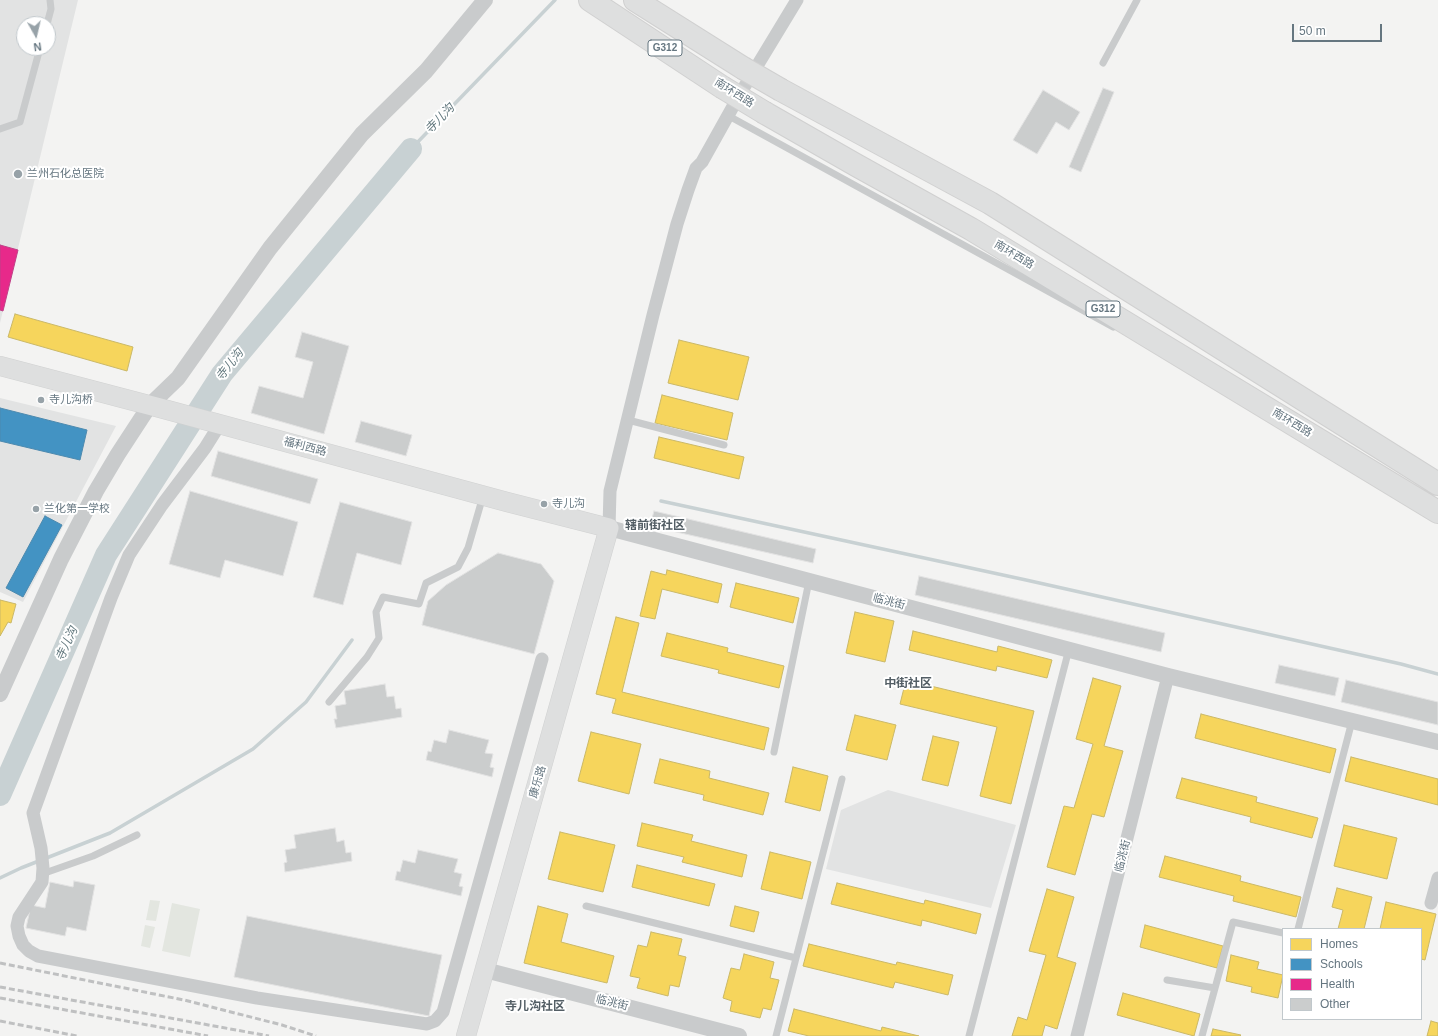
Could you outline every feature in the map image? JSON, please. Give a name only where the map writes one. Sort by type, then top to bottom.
[{"type":"highway","name":"G312","points":[[635,0],[743,68],[781,90],[990,202],[1438,484]]},
{"type":"highway","name":"南环西路","points":[[599,5],[722,87],[765,113],[856,166],[971,229],[1438,512]]},
{"type":"main road","name":"福利西路","points":[[0,366],[155,406],[483,496],[609,528]]},
{"type":"main road","name":"康乐路","points":[[466,1036],[609,528]]},
{"type":"street","points":[[0,694],[61,559],[118,454],[178,378],[270,248],[362,134],[426,71],[485,0]]},
{"type":"street","points":[[609,528],[610,491],[677,224],[696,168],[702,162],[727,115],[797,0]]},
{"type":"street","points":[[216,423],[205,448],[162,505],[133,549],[117,584],[33,813],[40,848],[42,882],[19,917],[17,926],[18,936],[23,945],[29,951],[38,956],[257,998],[427,1024],[439,1019],[443,1012],[542,659]]},
{"type":"street","name":"临洮街","points":[[609,528],[1168,676],[1438,742]]},
{"type":"street","name":"临洮街","points":[[1077,1036],[1168,676]]},
{"type":"street","points":[[1431,903],[1438,878]]},
{"type":"street","name":"临洮街","points":[[485,970],[739,1036]]},
{"type":"lane","points":[[49,16],[51,9],[50,0]]},
{"type":"lane","points":[[1103,63],[1137,0]]},
{"type":"lane","points":[[0,129],[20,122],[38,56]]},
{"type":"lane","points":[[727,115],[1122,332]]},
{"type":"lane","points":[[1162,353],[1204,370]]},
{"type":"lane","points":[[628,420],[724,445]]},
{"type":"lane","points":[[329,702],[367,657],[379,638],[376,612],[383,597],[419,604],[426,583],[458,567],[468,548],[483,496]]},
{"type":"lane","points":[[774,752],[809,580]]},
{"type":"lane","points":[[969,1036],[1069,649]]},
{"type":"lane","points":[[1298,928],[1352,720]]},
{"type":"lane","points":[[776,1036],[842,779]]},
{"type":"lane","points":[[42,871],[93,856],[137,835]]},
{"type":"lane","points":[[586,906],[796,958]]},
{"type":"lane","points":[[1202,1036],[1233,922],[1282,932]]},
{"type":"lane","points":[[1167,980],[1215,988]]},
{"type":"shaded area","name":"兰州石化总医院","points":[[0,0],[78,0],[0,323]]},
{"type":"shaded area","name":"兰化第一学校","points":[[0,398],[116,426],[23,602],[0,592]]},
{"type":"shaded area","points":[[888,790],[1016,825],[991,908],[826,869],[841,810]]},
{"type":"shaded area","points":[[150,900],[160,901],[156,921],[146,920]]},
{"type":"shaded area","points":[[172,903],[200,909],[190,957],[162,951]]},
{"type":"shaded area","points":[[145,925],[155,927],[150,948],[141,946]]},
{"type":"building: Homes","points":[[15,314],[133,347],[127,371],[8,337]]},
{"type":"building: Homes","points":[[679,340],[749,357],[738,400],[668,383]]},
{"type":"building: Homes","points":[[662,395],[733,413],[727,440],[655,423]]},
{"type":"building: Homes","points":[[659,437],[744,457],[739,479],[654,458]]},
{"type":"building: Homes","points":[[667,570],[722,584],[718,603],[662,589],[655,619],[640,616],[651,571],[666,575]]},
{"type":"building: Homes","points":[[736,583],[799,598],[793,623],[730,607]]},
{"type":"building: Homes","points":[[0,600],[16,604],[11,623],[8,622],[0,636]]},
{"type":"building: Homes","points":[[855,612],[894,621],[885,662],[846,653]]},
{"type":"building: Homes","points":[[616,617],[639,623],[622,692],[769,728],[764,750],[612,713],[616,699],[596,694]]},
{"type":"building: Homes","points":[[913,631],[997,652],[998,646],[1052,660],[1047,678],[997,666],[996,671],[909,650]]},
{"type":"building: Homes","points":[[667,633],[728,648],[727,652],[784,666],[779,688],[718,673],[719,670],[661,656]]},
{"type":"building: Homes","points":[[1093,678],[1121,686],[1104,746],[1123,751],[1104,817],[1092,814],[1075,875],[1047,867],[1064,806],[1074,808],[1093,744],[1076,739]]},
{"type":"building: Homes","points":[[906,680],[1034,711],[1011,804],[980,796],[997,727],[900,704]]},
{"type":"building: Homes","points":[[1201,714],[1336,749],[1330,773],[1195,738]]},
{"type":"building: Homes","points":[[855,715],[896,725],[887,760],[846,750]]},
{"type":"building: Homes","points":[[591,732],[641,744],[629,794],[578,781]]},
{"type":"building: Homes","points":[[933,736],[959,742],[948,786],[922,780]]},
{"type":"building: Homes","points":[[1351,757],[1438,779],[1438,805],[1345,781]]},
{"type":"building: Homes","points":[[660,759],[710,771],[709,778],[769,793],[763,815],[703,800],[704,795],[654,783]]},
{"type":"building: Homes","points":[[793,767],[828,776],[820,811],[785,802]]},
{"type":"building: Homes","points":[[1182,778],[1257,797],[1256,802],[1318,818],[1312,838],[1250,822],[1251,817],[1176,798]]},
{"type":"building: Homes","points":[[642,823],[693,835],[691,841],[747,855],[742,877],[682,862],[684,857],[637,846]]},
{"type":"building: Homes","points":[[1344,825],[1397,838],[1387,879],[1334,866]]},
{"type":"building: Homes","points":[[560,832],[615,845],[603,892],[548,879]]},
{"type":"building: Homes","points":[[770,852],[811,862],[802,899],[761,889]]},
{"type":"building: Homes","points":[[1165,856],[1241,876],[1240,881],[1301,897],[1296,917],[1233,901],[1234,896],[1159,877]]},
{"type":"building: Homes","points":[[637,865],[715,884],[709,906],[632,887]]},
{"type":"building: Homes","points":[[837,883],[924,904],[925,900],[981,914],[976,934],[922,920],[921,926],[831,904]]},
{"type":"building: Homes","points":[[1337,888],[1372,897],[1364,928],[1338,928],[1343,910],[1332,907]]},
{"type":"building: Homes","points":[[1047,889],[1074,897],[1057,957],[1076,963],[1057,1029],[1045,1025],[1042,1036],[1012,1036],[1018,1017],[1027,1020],[1046,955],[1029,951]]},
{"type":"building: Homes","points":[[1386,902],[1436,914],[1425,960],[1422,959],[1422,928],[1380,928]]},
{"type":"building: Homes","points":[[538,906],[568,914],[561,942],[614,956],[607,983],[524,963]]},
{"type":"building: Homes","points":[[735,906],[759,912],[754,932],[730,926]]},
{"type":"building: Homes","points":[[1145,925],[1223,946],[1217,968],[1140,947]]},
{"type":"building: Homes","points":[[651,932],[682,939],[678,955],[686,957],[679,987],[670,985],[668,996],[637,988],[640,978],[630,976],[638,945],[647,947]]},
{"type":"building: Homes","points":[[809,944],[896,965],[897,962],[953,975],[948,995],[895,982],[893,988],[803,966]]},
{"type":"building: Homes","points":[[744,954],[774,962],[770,978],[779,980],[771,1010],[763,1008],[760,1018],[730,1011],[732,1001],[723,998],[731,968],[740,970]]},
{"type":"building: Homes","points":[[1231,955],[1259,962],[1257,969],[1282,975],[1278,998],[1251,992],[1252,987],[1226,981]]},
{"type":"building: Homes","points":[[1123,993],[1200,1014],[1194,1036],[1117,1015]]},
{"type":"building: Homes","points":[[794,1009],[881,1031],[882,1027],[919,1036],[809,1036],[788,1031]]},
{"type":"building: Homes","points":[[1431,1021],[1438,1023],[1438,1036],[1427,1036]]},
{"type":"building: Homes","points":[[1213,1029],[1241,1035],[1211,1036]]},
{"type":"building: Schools","points":[[0,408],[87,430],[80,460],[0,441]]},
{"type":"building: Schools","points":[[45,516],[62,525],[23,597],[6,588]]},
{"type":"building: Health","points":[[0,245],[18,250],[3,311],[0,310]]},
{"type":"building: Other","points":[[1103,88],[1114,92],[1081,172],[1069,167]]},
{"type":"building: Other","points":[[1043,90],[1080,112],[1069,130],[1056,122],[1037,154],[1013,140]]},
{"type":"building: Other","points":[[302,332],[349,346],[324,434],[251,413],[259,386],[303,398],[313,362],[295,357]]},
{"type":"building: Other","points":[[361,421],[412,435],[406,456],[355,442]]},
{"type":"building: Other","points":[[218,451],[318,479],[310,504],[211,476]]},
{"type":"building: Other","points":[[190,491],[298,522],[283,576],[225,560],[220,578],[169,564]]},
{"type":"building: Other","points":[[340,502],[412,522],[401,565],[357,553],[343,605],[313,597]]},
{"type":"building: Other","points":[[654,511],[816,549],[813,563],[650,526]]},
{"type":"building: Other","points":[[498,553],[541,564],[554,581],[534,654],[422,625],[428,601],[446,585]]},
{"type":"building: Other","points":[[919,576],[1165,633],[1161,652],[915,595]]},
{"type":"building: Other","points":[[1279,665],[1339,678],[1335,696],[1275,683]]},
{"type":"building: Other","points":[[1346,680],[1438,702],[1438,725],[1341,702]]},
{"type":"building: Other","points":[[385,684],[387,697],[394,696],[396,709],[401,708],[402,717],[336,728],[334,719],[337,719],[335,706],[346,704],[344,691]]},
{"type":"building: Other","points":[[449,730],[489,740],[485,753],[493,754],[490,767],[494,768],[492,777],[426,760],[428,751],[431,752],[434,740],[446,743]]},
{"type":"building: Other","points":[[335,828],[337,842],[344,840],[346,853],[351,852],[352,861],[285,872],[284,863],[287,862],[285,850],[296,848],[294,835]]},
{"type":"building: Other","points":[[418,850],[458,859],[454,872],[462,874],[459,886],[463,887],[461,896],[395,880],[397,871],[400,872],[403,860],[415,863]]},
{"type":"building: Other","points":[[74,881],[95,885],[86,931],[67,927],[65,936],[26,928],[31,905],[45,908],[50,882],[73,887]]},
{"type":"building: Other","points":[[247,916],[442,955],[429,1016],[234,977]]},
{"type":"waterway","name":"寺儿沟","points":[[411,149],[555,0]]},
{"type":"waterway","name":"寺儿沟","points":[[0,795],[106,555],[222,374],[411,149]]},
{"type":"waterway","points":[[661,501],[1026,580],[1401,664],[1438,674]]},
{"type":"waterway","points":[[0,878],[21,868],[110,833],[253,749],[306,702],[352,640]]},
{"type":"railway","points":[[0,963],[184,1000],[282,1025],[316,1036]]},
{"type":"railway","points":[[0,987],[269,1036]]},
{"type":"railway","points":[[0,998],[208,1036]]},
{"type":"railway","points":[[0,1021],[77,1036]]},
{"type":"place","name":"兰州石化总医院","points":[[18,174]]},
{"type":"place","name":"寺儿沟桥","points":[[41,400]]},
{"type":"place","name":"寺儿沟","points":[[544,504]]},
{"type":"place","name":"兰化第一学校","points":[[36,509]]},
{"type":"district","name":"辖前街社区","points":[[655,526]]},
{"type":"district","name":"中街社区","points":[[908,684]]},
{"type":"district","name":"寺儿沟社区","points":[[535,1007]]}]
